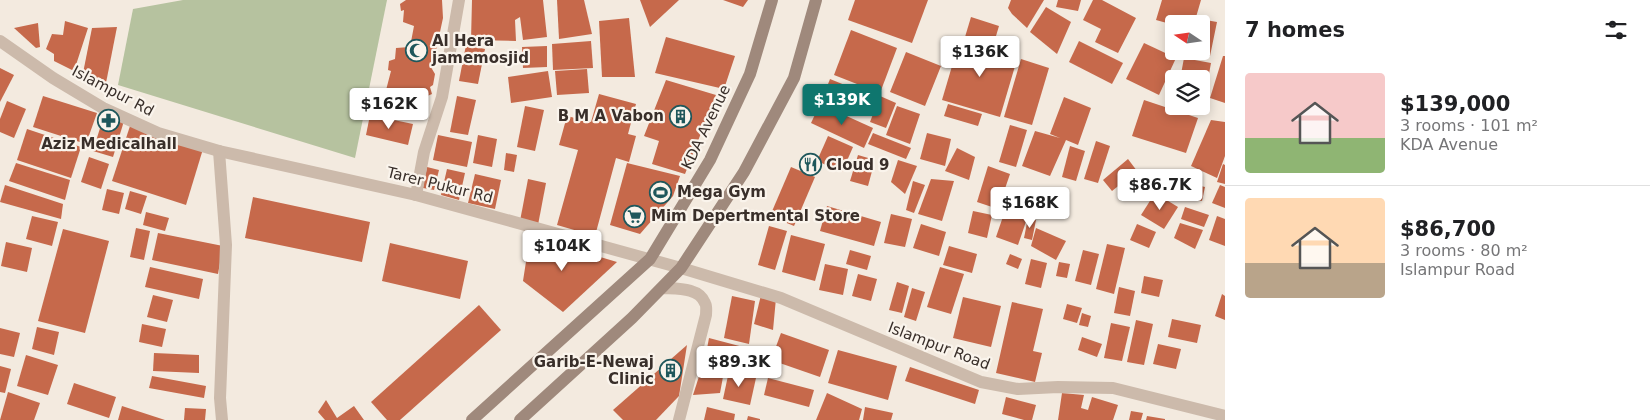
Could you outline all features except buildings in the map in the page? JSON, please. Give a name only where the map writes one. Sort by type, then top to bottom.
[{"type":"main road","name":"KDA Avenue","points":[[472,420],[650,259],[710,160],[750,74],[772,0]]},
{"type":"main road","points":[[520,420],[632,318],[681,268],[744,172],[794,78],[816,0]]},
{"type":"street","points":[[416,195],[424,152],[442,97],[459,0]]},
{"type":"street","name":"Islampur Rd","points":[[0,41],[53,78],[103,108],[158,133],[220,151]]},
{"type":"street","points":[[220,151],[226,245],[220,398],[222,420]]},
{"type":"street","name":"Tarer Pukur Rd","points":[[220,151],[416,195],[681,268]]},
{"type":"street","name":"Islampur Road","points":[[681,268],[781,298],[981,382],[1018,389],[1058,387],[1113,388],[1225,416]]},
{"type":"street","points":[[662,288],[686,289],[700,296],[706,304],[706,315],[679,420]]},
{"type":"green space","points":[[183,0],[387,0],[355,158],[118,85],[133,9]]},
{"type":"place","name":"Al Hera jamemosjid","points":[[416,50]]},
{"type":"place","name":"B M A Vabon","points":[[680,116]]},
{"type":"place","name":"Aziz Medicalhall","points":[[109,121]]},
{"type":"place","name":"Cloud 9","points":[[810,165]]},
{"type":"place","name":"Mega Gym","points":[[661,192]]},
{"type":"place","name":"Mim Depertmental Store","points":[[635,216]]},
{"type":"place","name":"Garib-E-Newaj Clinic","points":[[670,371]]}]
